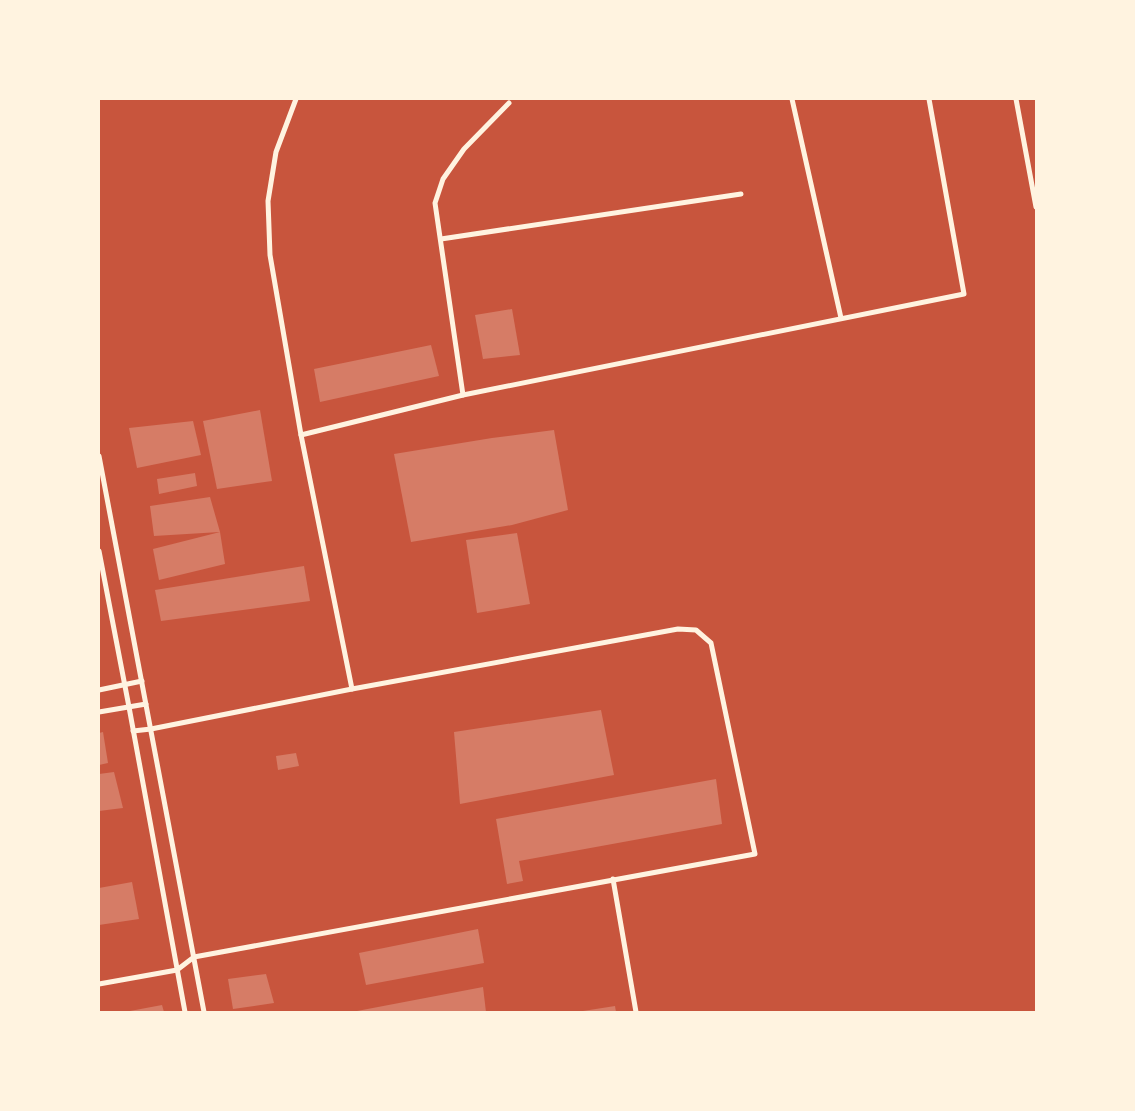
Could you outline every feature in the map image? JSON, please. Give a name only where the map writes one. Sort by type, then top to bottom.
[{"type":"street","points":[[296,99],[276,152],[268,201],[270,255],[301,435],[352,689]]},
{"type":"street","points":[[792,99],[841,318]]},
{"type":"street","points":[[301,435],[463,395],[964,294],[929,99]]},
{"type":"street","points":[[1016,99],[1036,207]]},
{"type":"street","points":[[463,395],[435,203],[443,179],[464,149],[508,103]]},
{"type":"street","points":[[441,239],[741,194]]},
{"type":"street","points":[[99,456],[204,1012]]},
{"type":"street","points":[[99,551],[185,1012]]},
{"type":"street","points":[[99,984],[177,970],[194,957],[755,854],[711,643],[696,630],[678,629],[133,731]]},
{"type":"street","points":[[99,690],[142,681]]},
{"type":"street","points":[[99,712],[146,704]]},
{"type":"street","points":[[613,880],[636,1012]]},
{"type":"building","points":[[512,309],[520,355],[483,359],[475,315]]},
{"type":"building","points":[[431,345],[439,376],[320,402],[314,369]]},
{"type":"building","points":[[260,410],[272,481],[217,489],[203,421]]},
{"type":"building","points":[[193,421],[201,455],[137,468],[129,428]]},
{"type":"building","points":[[554,430],[568,510],[512,525],[411,542],[394,454]]},
{"type":"building","points":[[195,473],[197,486],[159,494],[157,479]]},
{"type":"building","points":[[210,497],[220,532],[154,536],[150,506]]},
{"type":"building","points":[[220,532],[225,564],[159,580],[153,549]]},
{"type":"building","points":[[517,533],[530,604],[477,613],[466,540]]},
{"type":"building","points":[[304,566],[310,601],[161,621],[155,590]]},
{"type":"building","points":[[601,710],[614,775],[460,804],[454,732]]},
{"type":"building","points":[[103,732],[108,763],[99,765],[99,733]]},
{"type":"building","points":[[296,753],[299,766],[278,770],[276,756]]},
{"type":"building","points":[[114,772],[123,808],[99,811],[99,774]]},
{"type":"building","points":[[716,779],[722,824],[519,861],[523,881],[507,884],[496,819]]},
{"type":"building","points":[[132,882],[139,919],[99,925],[99,888]]},
{"type":"building","points":[[478,929],[484,963],[366,985],[359,953]]},
{"type":"building","points":[[266,974],[274,1003],[233,1009],[228,979]]},
{"type":"building","points":[[483,987],[486,1012],[357,1012],[357,1011]]},
{"type":"building","points":[[162,1005],[164,1012],[130,1012],[130,1011]]},
{"type":"building","points":[[615,1006],[616,1012],[583,1012],[583,1011]]}]
